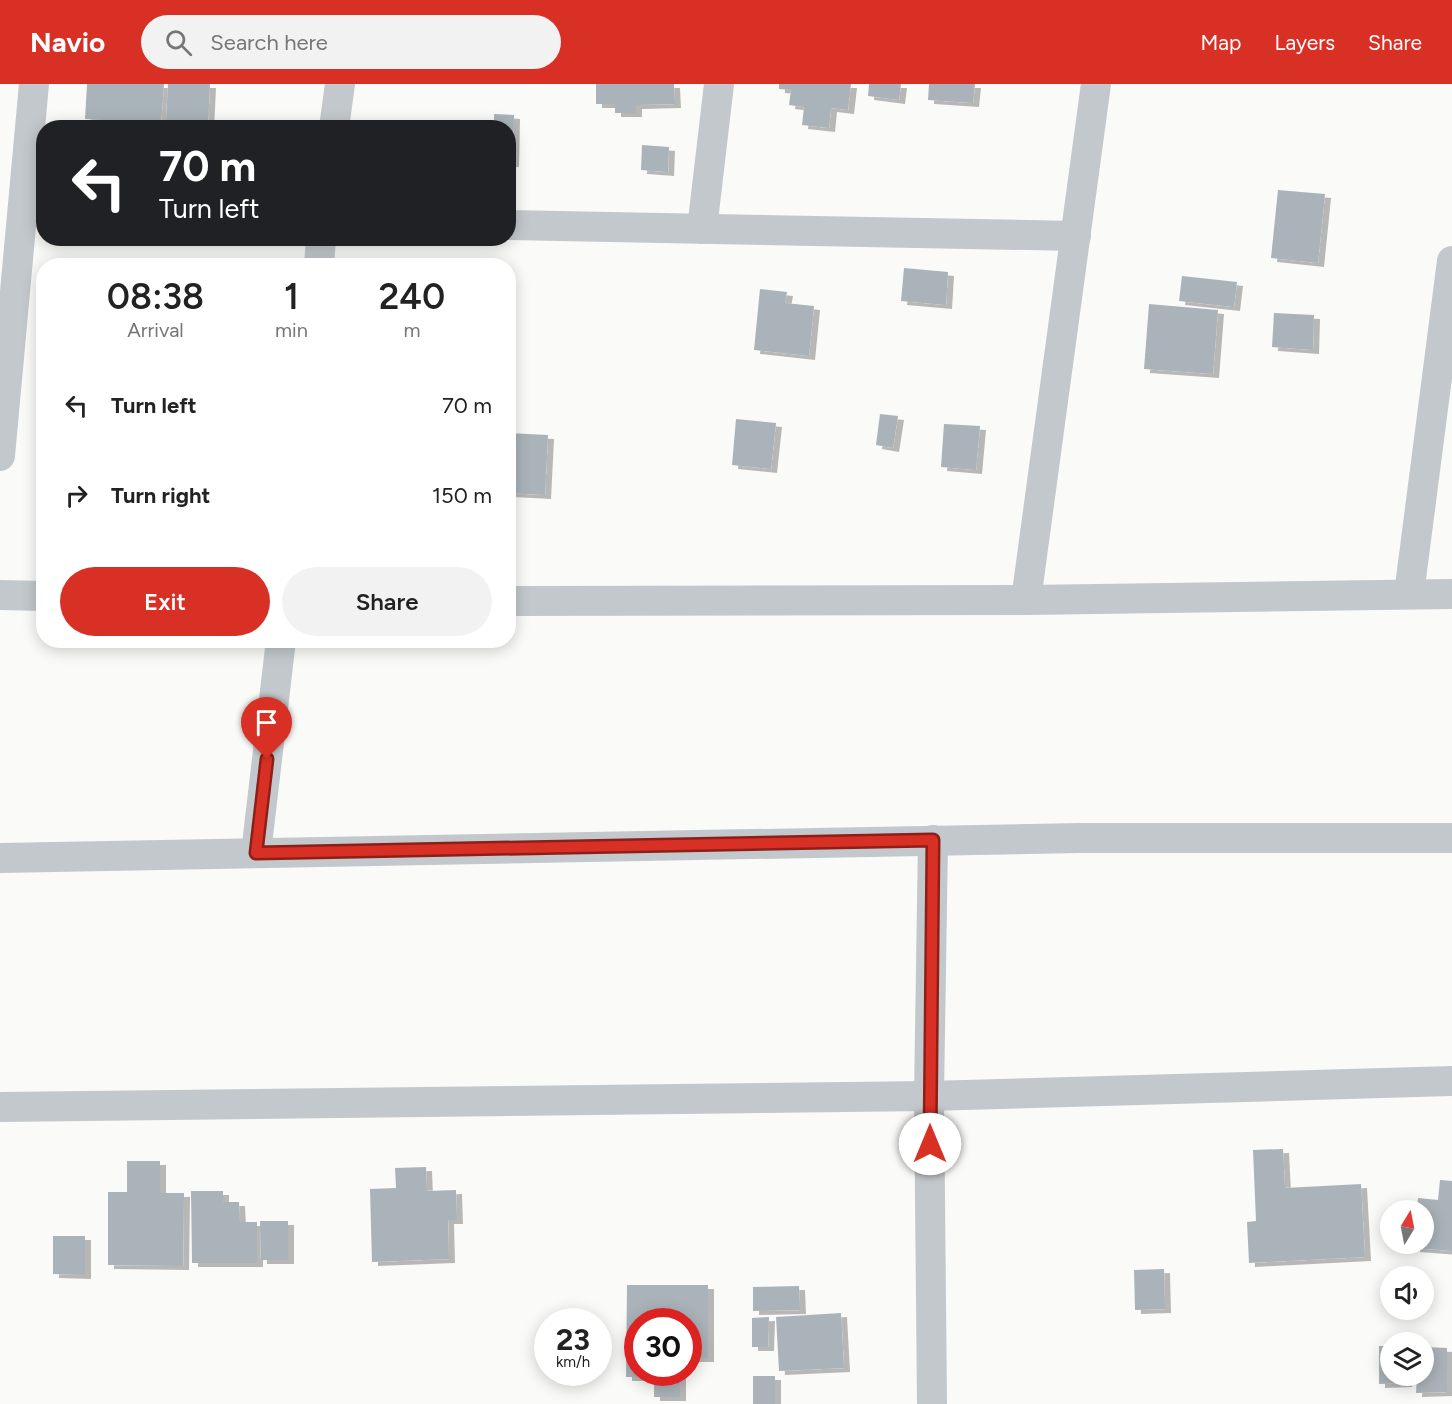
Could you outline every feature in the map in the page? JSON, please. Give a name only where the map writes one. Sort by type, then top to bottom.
[{"type":"street","points":[[0,456],[34,84]]},
{"type":"street","points":[[335,120],[339,84]]},
{"type":"street","points":[[702,229],[719,84]]},
{"type":"street","points":[[1026,600],[1096,84]]},
{"type":"street","points":[[516,225],[1076,236]]},
{"type":"street","points":[[1409,594],[1452,261]]},
{"type":"street","points":[[516,601],[1026,600],[1452,594]]},
{"type":"street","points":[[0,595],[36,596]]},
{"type":"street","points":[[256,853],[279,648]]},
{"type":"street","points":[[0,858],[933,840],[1452,838]]},
{"type":"street","points":[[932,1404],[929,1096],[933,840]]},
{"type":"street","points":[[0,1107],[929,1096],[1452,1081]]},
{"type":"building","points":[[87,84],[164,84],[161,120],[85,119]]},
{"type":"building","points":[[168,84],[210,84],[208,120],[166,120]]},
{"type":"building","points":[[596,84],[674,84],[675,104],[636,105],[636,113],[615,113],[615,104],[596,104]]},
{"type":"building","points":[[779,84],[851,84],[848,110],[831,108],[829,128],[802,125],[804,107],[789,105],[791,90],[779,89]]},
{"type":"building","points":[[869,84],[901,84],[899,100],[868,96]]},
{"type":"building","points":[[929,84],[975,84],[973,103],[928,100]]},
{"type":"building","points":[[494,114],[514,115],[514,120],[494,120]]},
{"type":"building","points":[[642,145],[669,147],[668,172],[641,170]]},
{"type":"building","points":[[1278,190],[1325,194],[1318,263],[1271,258]]},
{"type":"building","points":[[904,268],[948,272],[946,305],[901,301]]},
{"type":"building","points":[[1182,276],[1237,282],[1234,307],[1179,301]]},
{"type":"building","points":[[760,289],[787,292],[785,303],[814,306],[809,356],[754,350]]},
{"type":"building","points":[[1149,304],[1218,310],[1213,374],[1144,369]]},
{"type":"building","points":[[1274,313],[1314,315],[1313,350],[1272,347]]},
{"type":"building","points":[[880,414],[898,416],[893,448],[876,445]]},
{"type":"building","points":[[736,419],[776,423],[771,469],[732,465]]},
{"type":"building","points":[[944,424],[980,426],[976,470],[941,467]]},
{"type":"building","points":[[516,433],[548,435],[545,495],[516,493]]},
{"type":"building","points":[[1283,1149],[1285,1188],[1361,1184],[1365,1257],[1249,1263],[1247,1222],[1256,1221],[1253,1150]]},
{"type":"building","points":[[127,1161],[160,1161],[160,1193],[184,1193],[183,1266],[108,1265],[108,1192],[127,1192]]},
{"type":"building","points":[[426,1167],[427,1191],[456,1190],[457,1220],[448,1220],[449,1259],[372,1262],[370,1189],[396,1188],[395,1168]]},
{"type":"building","points":[[1440,1180],[1452,1181],[1452,1251],[1434,1250],[1434,1200],[1418,1200],[1418,1198],[1438,1200]]},
{"type":"building","points":[[191,1191],[223,1191],[223,1202],[239,1202],[240,1222],[257,1222],[257,1263],[192,1263]]},
{"type":"building","points":[[260,1221],[288,1221],[288,1260],[261,1260]]},
{"type":"building","points":[[53,1236],[85,1236],[85,1275],[53,1274]]},
{"type":"building","points":[[1164,1269],[1165,1309],[1135,1310],[1134,1270]]},
{"type":"building","points":[[627,1285],[708,1285],[708,1358],[702,1358],[702,1308],[627,1308]]},
{"type":"building","points":[[799,1286],[800,1310],[753,1311],[753,1287]]},
{"type":"building","points":[[841,1313],[844,1368],[779,1371],[776,1317]]},
{"type":"building","points":[[769,1317],[768,1347],[752,1347],[752,1318]]},
{"type":"building","points":[[1379,1346],[1380,1346],[1380,1384]]},
{"type":"building","points":[[1434,1347],[1447,1348],[1447,1392],[1416,1393],[1416,1386],[1434,1386]]},
{"type":"building","points":[[753,1376],[775,1376],[775,1404],[753,1404]]},
{"type":"building","points":[[654,1386],[680,1386],[680,1397],[654,1397]]},
{"type":"route","points":[[267,759],[256,853],[933,840],[930,1144]]}]
